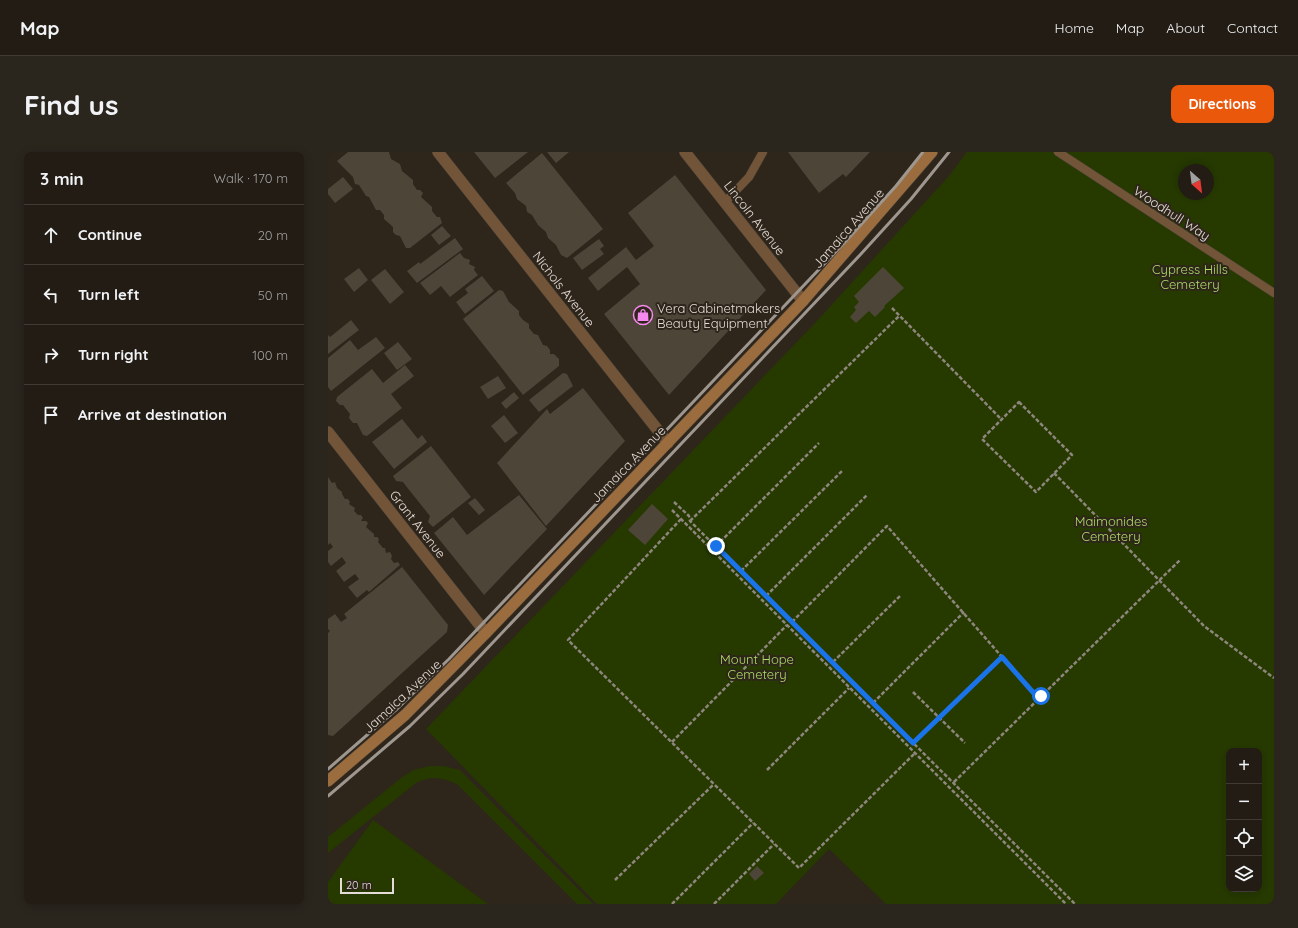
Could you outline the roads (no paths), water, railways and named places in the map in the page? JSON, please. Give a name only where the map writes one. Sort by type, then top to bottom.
[{"type":"main road","name":"Jamaica Avenue","points":[[328,781],[405,715],[486,633],[668,443],[803,301],[927,154]]},
{"type":"street","name":"Nichols Avenue","points":[[438,152],[668,443]]},
{"type":"street","name":"Lincoln Avenue","points":[[685,152],[803,301]]},
{"type":"street","name":"Grant Avenue","points":[[328,432],[486,633]]},
{"type":"lane","points":[[725,202],[749,177],[763,152]]},
{"type":"lane","name":"Woodhull Way","points":[[1058,153],[1274,293]]},
{"type":"railway","points":[[328,769],[397,709],[449,659],[846,241],[896,186],[923,152]]},
{"type":"railway","points":[[328,796],[410,726],[463,674],[860,255],[911,199],[949,152]]},
{"type":"place","name":"Vera Cabinetmakers Beauty Equipment","points":[[643,315]]},
{"type":"park label","name":"Cypress Hills Cemetery","points":[[1190,276]]},
{"type":"park label","name":"Maimonides Cemetery","points":[[1111,528]]},
{"type":"park label","name":"Mount Hope Cemetery","points":[[757,666]]}]
